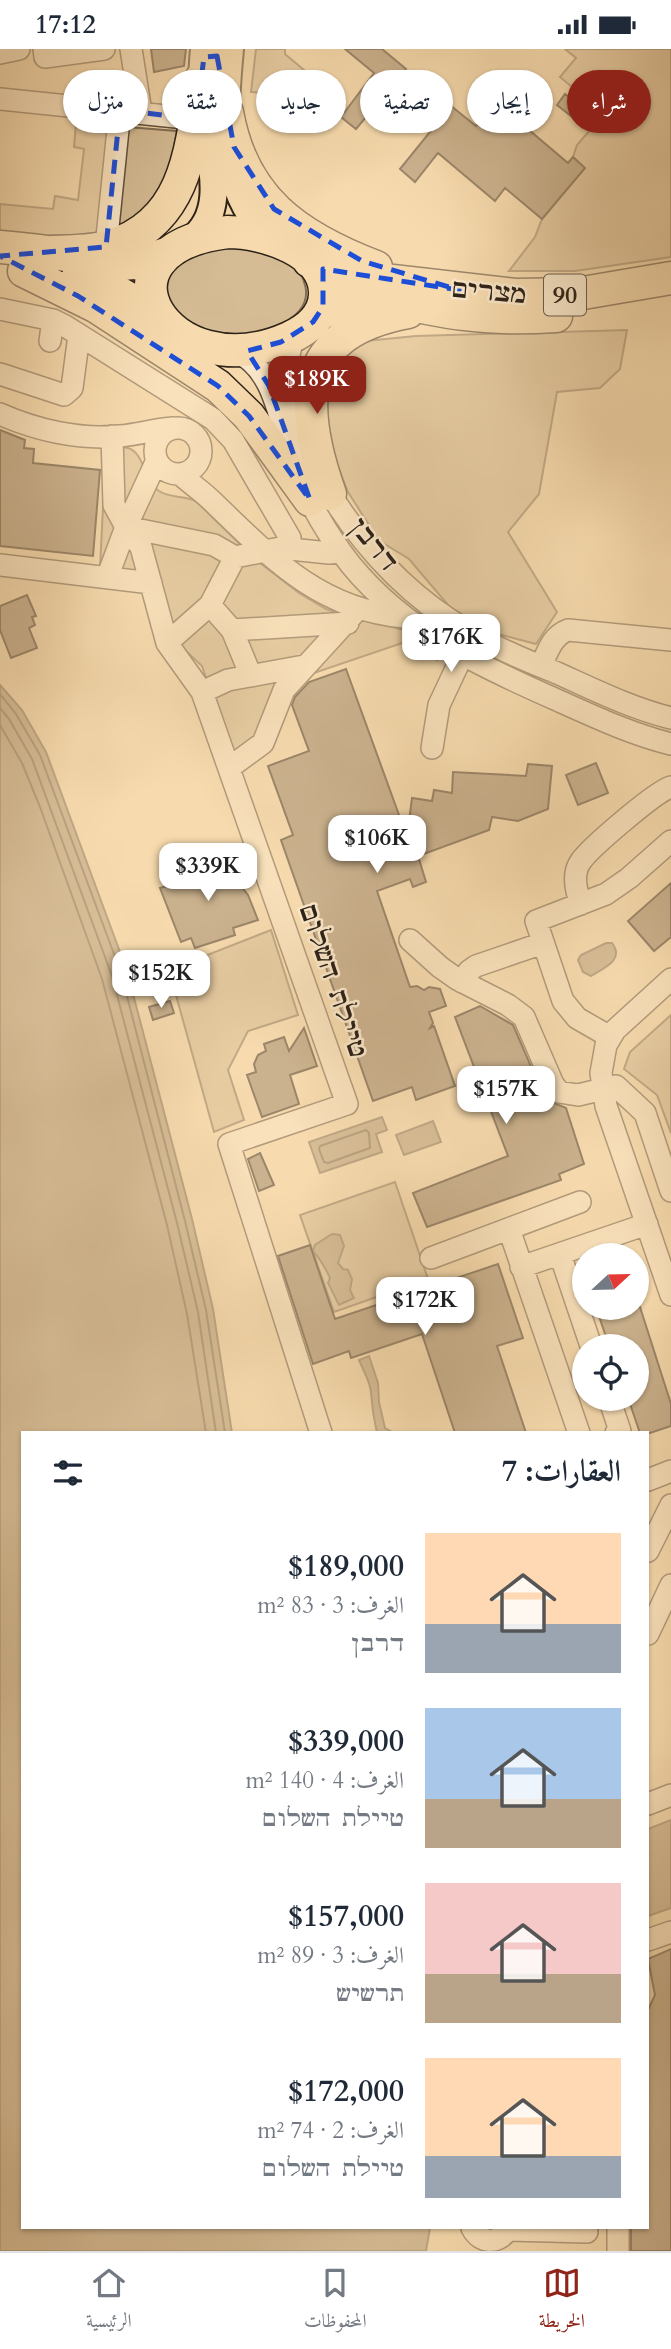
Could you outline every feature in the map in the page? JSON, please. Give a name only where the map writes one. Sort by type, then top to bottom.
[{"type":"highway","points":[[51,253],[106,247],[143,230],[168,206],[185,171],[192,133]]},
{"type":"highway","points":[[231,133],[234,147],[261,195],[292,223],[338,250],[408,277],[460,302]]},
{"type":"highway","name":"90","points":[[0,247],[123,266],[177,248],[205,235],[228,232],[269,237],[295,250],[309,261]]},
{"type":"highway","points":[[160,316],[153,301],[153,273],[177,248]]},
{"type":"highway","points":[[309,261],[320,273],[324,285],[325,295],[319,314]]},
{"type":"highway","name":"מצרים","points":[[309,261],[349,276],[513,317],[564,316],[614,309],[671,296]]},
{"type":"highway","points":[[12,270],[78,296],[218,386],[249,416],[320,497]]},
{"type":"highway","name":"90","points":[[12,270],[80,280],[118,293],[160,316],[170,328],[195,343],[234,351],[268,346],[294,336],[303,331],[319,314]]},
{"type":"highway","name":"מצרים","points":[[319,314],[343,304],[372,300],[460,302],[515,295],[556,295],[608,291],[671,278]]},
{"type":"highway","points":[[320,497],[310,404],[316,373],[331,349],[354,329],[396,314],[428,311],[460,302]]},
{"type":"main road","points":[[229,70],[230,49]]},
{"type":"main road","points":[[177,248],[204,227],[213,200],[214,182],[203,113],[203,64]]},
{"type":"main road","points":[[227,133],[233,176],[245,207],[269,237]]},
{"type":"street","points":[[0,53],[19,49]]},
{"type":"street","points":[[44,49],[46,57],[104,49]]},
{"type":"street","points":[[131,49],[131,70]]},
{"type":"street","points":[[0,99],[63,105]]},
{"type":"street","points":[[106,247],[127,133]]},
{"type":"street","points":[[0,309],[52,320],[213,419],[233,440],[290,538]]},
{"type":"street","points":[[50,341],[52,320]]},
{"type":"street","points":[[0,374],[64,395],[72,388],[79,335]]},
{"type":"street","name":"דרבן","points":[[294,336],[287,361],[289,393],[320,497],[346,559],[374,590],[404,617],[462,656],[617,727],[671,744]]},
{"type":"street","name":"דרבן","points":[[234,351],[251,359],[266,379],[298,476],[413,593],[465,630],[626,704],[671,719]]},
{"type":"street","points":[[0,414],[48,430],[76,435],[117,436],[151,430],[189,436],[202,453],[196,466],[187,473],[180,474],[166,471],[156,456],[139,442],[117,436]]},
{"type":"street","points":[[107,577],[156,456],[156,445],[161,436],[189,436],[213,419]]},
{"type":"street","name":"טיילת השלום","points":[[117,436],[114,505],[141,547],[167,643],[202,692],[348,1104],[229,1144],[320,1431]]},
{"type":"street","points":[[189,436],[225,509],[239,528]]},
{"type":"street","points":[[180,474],[267,552],[353,616]]},
{"type":"street","points":[[126,527],[214,545],[235,557],[280,548],[329,553],[346,559],[350,579],[347,586],[340,592],[323,594]]},
{"type":"street","points":[[167,643],[210,605],[235,557]]},
{"type":"street","points":[[0,565],[150,583]]},
{"type":"street","points":[[210,605],[232,630],[251,675]]},
{"type":"street","points":[[229,768],[263,743],[284,690],[353,616]]},
{"type":"street","points":[[232,630],[353,616],[404,617]]},
{"type":"street","points":[[541,666],[553,641],[568,630],[671,640]]},
{"type":"street","points":[[432,748],[439,705],[462,656]]},
{"type":"street","points":[[202,692],[228,680],[304,666]]},
{"type":"street","points":[[581,904],[576,880],[581,860],[650,798],[671,787]]},
{"type":"street","points":[[610,1037],[587,1025],[567,1007],[559,994],[536,921],[601,897],[620,885],[671,841]]},
{"type":"street","points":[[410,940],[440,967],[462,982],[508,1005],[524,1017],[559,1092],[578,1095],[616,1086],[643,1109],[671,1191]]},
{"type":"street","points":[[462,982],[469,971],[477,966],[543,943]]},
{"type":"street","points":[[671,979],[610,1037],[601,1063],[602,1089],[671,1295]]},
{"type":"street","points":[[431,1258],[580,1202]]},
{"type":"street","points":[[521,1267],[646,1224]]},
{"type":"street","points":[[509,1229],[578,1431]]},
{"type":"street","points":[[560,1254],[587,1334]]},
{"type":"street","points":[[613,1411],[620,1431]]},
{"type":"street","points":[[649,1480],[671,1471]]},
{"type":"street","points":[[649,1549],[671,1505]]},
{"type":"street","points":[[649,1632],[671,1585]]},
{"type":"street","points":[[649,1804],[671,1795]]},
{"type":"street","points":[[649,1940],[671,1932]]},
{"type":"street","points":[[473,2229],[480,2238],[489,2241],[501,2238],[508,2229],[587,2237]]},
{"type":"street","points":[[618,2229],[618,2251]]},
{"type":"highlighted area","points":[[217,56],[234,147],[274,209],[362,261],[459,290],[323,269],[323,307],[313,322],[281,342],[247,351],[269,386],[310,500],[249,416],[218,386],[78,296],[-5,256],[106,247],[120,110],[196,119],[204,57]]},
{"type":"shaded area","points":[[256,49],[285,49],[285,54],[304,70],[256,70],[256,92],[251,92]]},
{"type":"shaded area","points":[[565,49],[671,49],[671,257],[575,271],[509,271],[535,237],[542,219],[584,168],[573,157],[577,145],[587,133],[651,133],[651,70],[567,70],[567,83],[560,77],[576,58]]},
{"type":"shaded area","points":[[148,129],[162,130],[162,133],[177,133],[163,186],[144,210],[127,222],[108,230],[87,234],[0,232],[0,204],[53,209],[55,196],[78,200],[84,149],[74,147],[75,133],[148,133]]},
{"type":"shaded area","points":[[258,245],[294,265],[303,279],[305,299],[300,310],[289,320],[259,332],[243,335],[215,334],[188,322],[165,304],[169,270],[204,249]]},
{"type":"shaded area","points":[[627,330],[620,369],[600,388],[557,392],[539,494],[508,532],[557,612],[536,644],[498,634],[454,612],[409,559],[376,536],[348,492],[325,434],[327,386],[342,357],[365,341],[416,336]]},
{"type":"shaded area","points":[[125,447],[134,451],[150,481],[159,491],[196,501],[255,559],[299,593],[326,609],[408,631],[441,654],[437,660],[402,643],[305,676],[289,704],[277,734],[231,752],[202,666],[168,634],[158,579],[100,567],[106,448]]},
{"type":"shaded area","points":[[271,930],[298,1015],[248,1031],[228,1070],[244,1120],[214,1132],[169,970]]},
{"type":"shaded area","points":[[671,1015],[671,1133],[657,1095],[624,1069],[630,1052]]},
{"type":"shaded area","points":[[395,1182],[428,1279],[334,1312],[300,1215]]},
{"type":"water","points":[[0,685],[22,710],[46,752],[127,971],[213,1309],[232,1431],[21,1431],[21,2229],[430,2229],[426,2251],[0,2251]]},
{"type":"water","points":[[606,943],[612,943],[615,949],[616,954],[611,963],[591,976],[583,972],[578,960],[581,955]]},
{"type":"water","points":[[382,1117],[387,1130],[376,1134],[382,1152],[320,1173],[309,1142]]},
{"type":"water","points":[[433,1121],[441,1142],[404,1155],[396,1135]]},
{"type":"water","points":[[332,1234],[340,1235],[344,1246],[338,1263],[348,1270],[352,1279],[350,1290],[354,1298],[339,1305],[328,1283],[330,1278],[313,1251],[315,1245]]},
{"type":"water","points":[[369,1356],[378,1383],[385,1428],[390,1431],[377,1431],[370,1385],[359,1360]]},
{"type":"water","points":[[671,1820],[671,1908],[649,1916],[649,1829]]},
{"type":"building","points":[[151,49],[186,49],[184,66],[154,72]]},
{"type":"building","points":[[345,49],[382,49],[406,69],[405,70],[370,70]]},
{"type":"building","points":[[360,92],[360,124],[356,129],[346,121],[346,110]]},
{"type":"building","points":[[565,94],[567,96],[567,113],[557,105]]},
{"type":"building","points":[[453,108],[467,119],[467,133],[533,133],[568,163],[573,157],[585,168],[542,219],[505,188],[495,201],[438,153],[415,182],[400,169],[429,133],[453,133]]},
{"type":"building","points":[[0,430],[25,440],[24,448],[34,449],[33,463],[100,470],[93,556],[0,546]]},
{"type":"building","points":[[27,595],[36,616],[32,617],[35,625],[29,628],[37,648],[11,658],[0,630],[0,606]]},
{"type":"building","points":[[346,669],[407,837],[412,798],[432,801],[434,790],[452,793],[453,772],[526,776],[528,764],[552,766],[548,809],[518,821],[492,817],[489,830],[418,856],[426,882],[413,887],[410,879],[377,891],[410,987],[440,989],[446,1006],[429,1012],[433,1023],[430,1028],[434,1026],[455,1086],[416,1100],[412,1087],[373,1101],[281,840],[293,835],[268,766],[309,751],[292,705],[295,697],[309,682]]},
{"type":"building","points":[[596,763],[608,793],[578,805],[566,775]]},
{"type":"building","points":[[226,856],[236,880],[248,895],[258,920],[233,928],[235,935],[195,948],[191,938],[181,942],[160,888],[171,885],[168,876]]},
{"type":"building","points":[[671,883],[671,937],[654,951],[628,921]]},
{"type":"building","points":[[170,1001],[174,1013],[153,1020],[149,1007]]},
{"type":"building","points":[[480,1006],[513,1025],[542,1092],[549,1101],[566,1108],[584,1164],[559,1174],[561,1180],[427,1227],[413,1193],[508,1156],[455,1017]]},
{"type":"building","points":[[304,1028],[317,1066],[290,1075],[299,1104],[262,1117],[247,1075],[256,1072],[254,1064],[258,1055],[266,1051],[264,1044],[284,1037],[289,1051]]},
{"type":"building","points":[[260,1153],[274,1185],[259,1191],[248,1159]]},
{"type":"building","points":[[310,1245],[335,1319],[498,1264],[523,1338],[497,1346],[525,1431],[454,1431],[422,1334],[351,1358],[349,1351],[313,1364],[278,1256]]},
{"type":"building","points":[[600,1320],[644,1320],[649,1334],[605,1334]]},
{"type":"building","points":[[649,1335],[671,1404],[671,1426],[650,1433],[639,1431],[632,1411],[649,1411]]},
{"type":"building","points":[[671,1949],[671,2251],[631,2251],[631,2229],[649,2229],[649,2008],[655,1995],[649,1959]]}]
